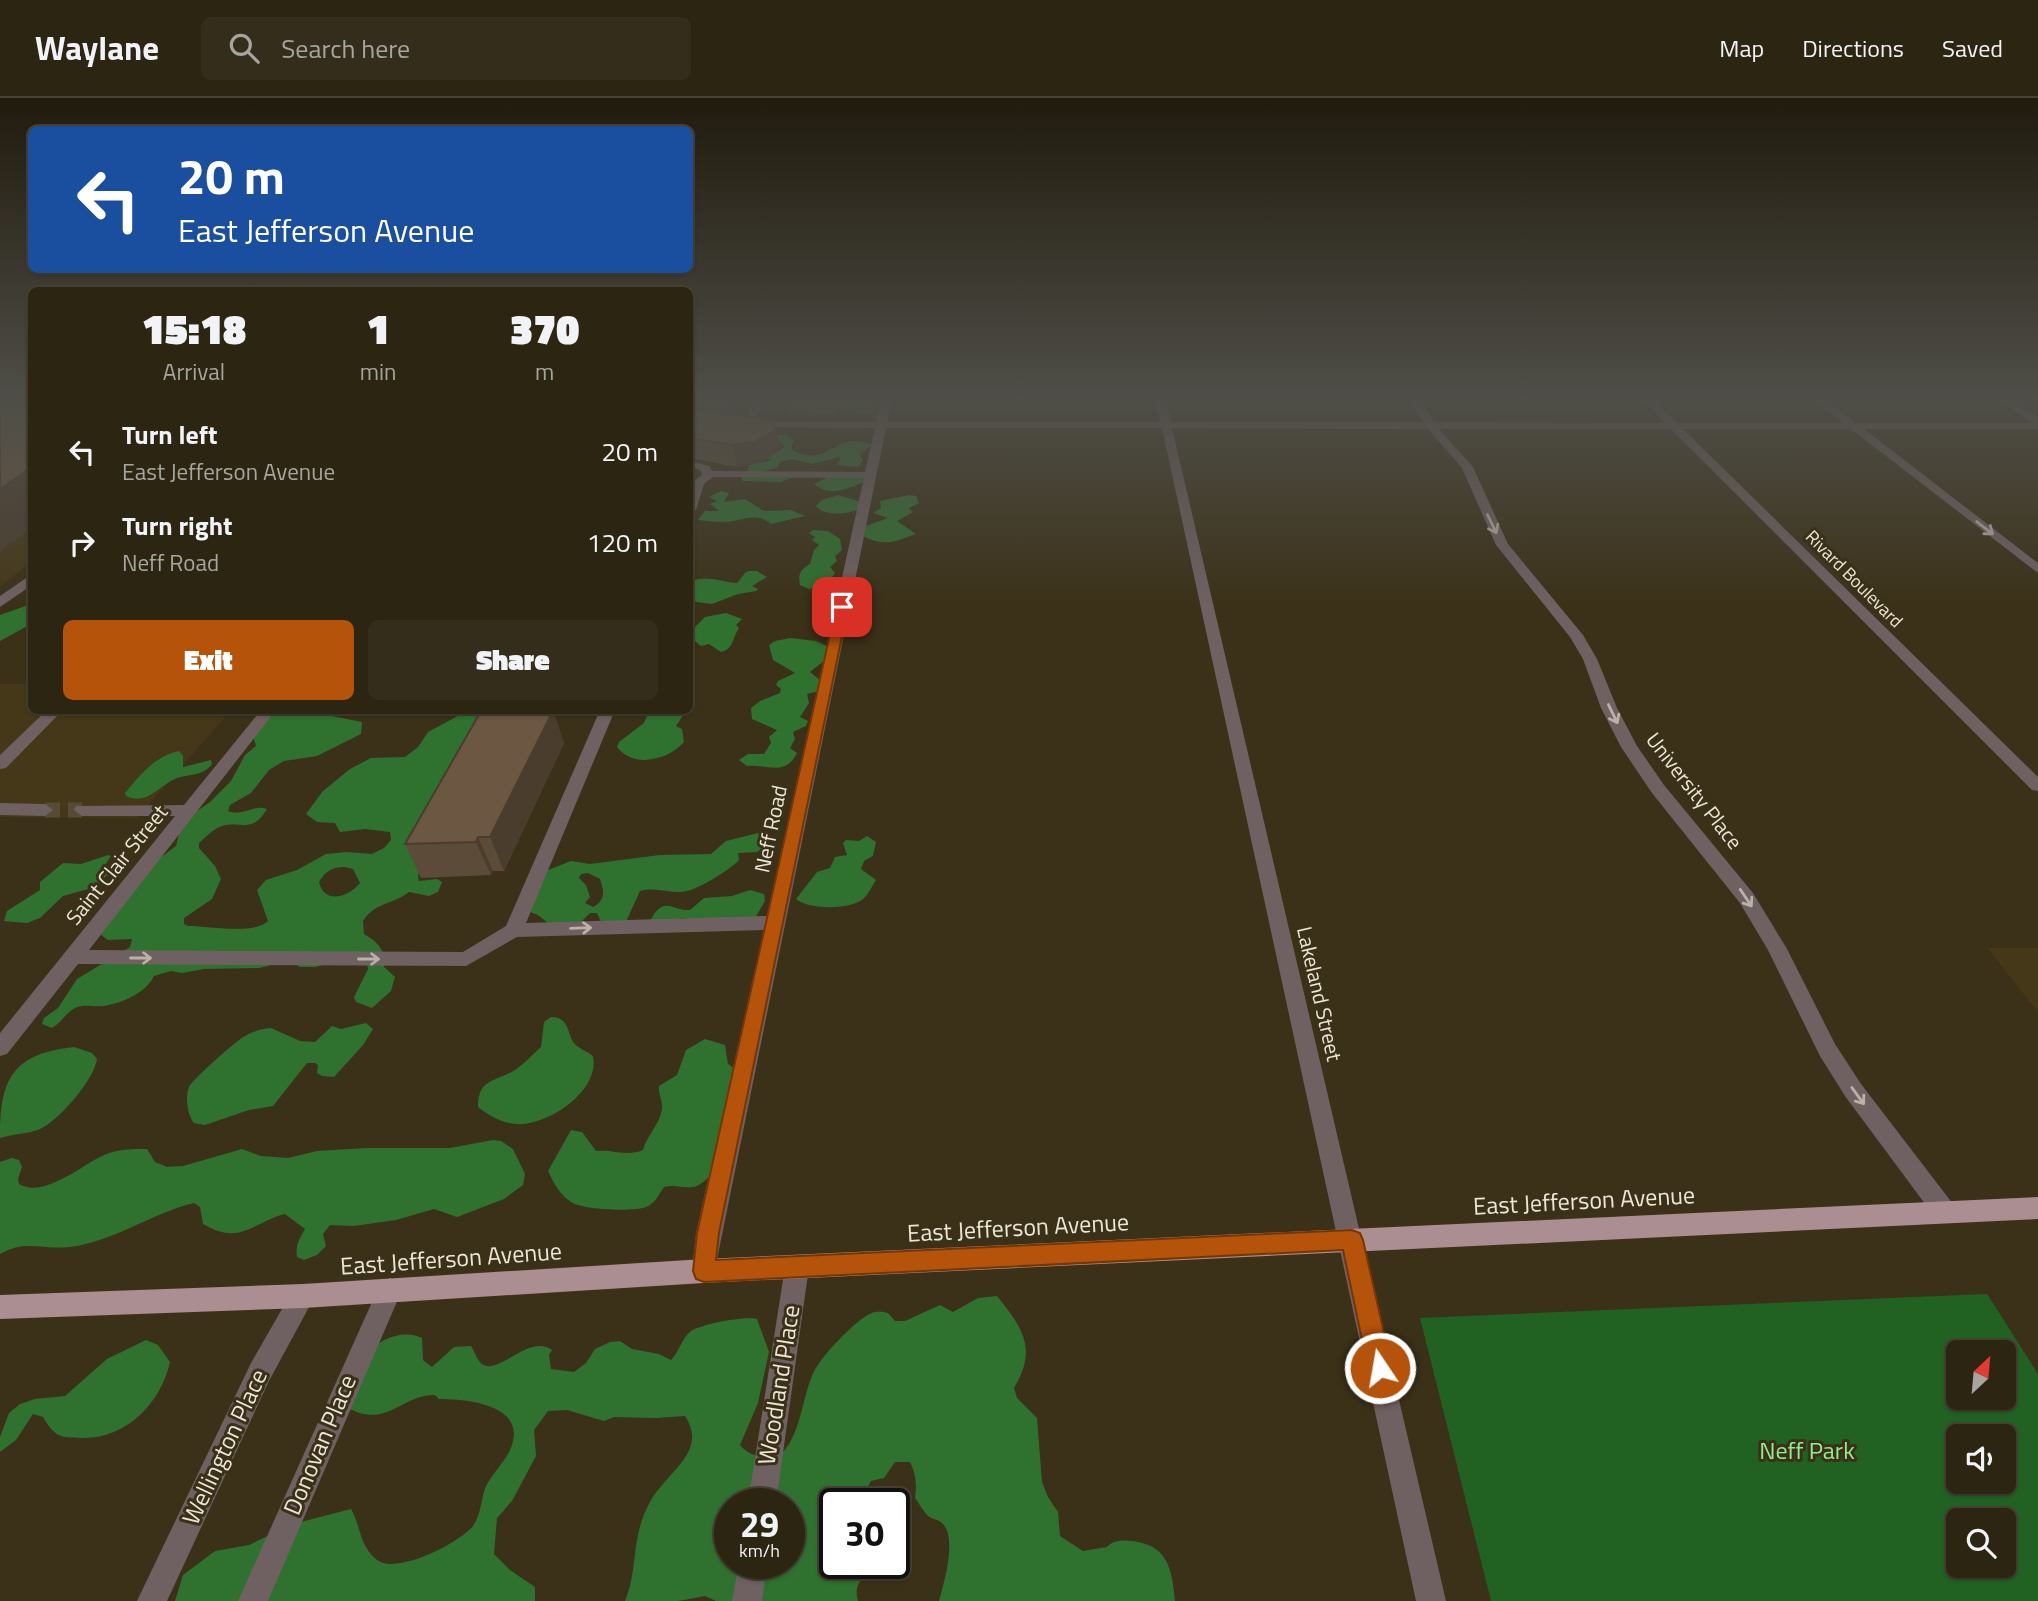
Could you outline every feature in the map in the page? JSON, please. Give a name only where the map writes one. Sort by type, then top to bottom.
[{"type":"main road","name":"East Jefferson Avenue","points":[[0,1307],[303,1296],[704,1271],[2038,1208]]},
{"type":"street","points":[[702,467],[708,474]]},
{"type":"street","name":"Neff Road","points":[[704,1271],[708,1233],[872,467]]},
{"type":"street","name":"Lakeland Street","points":[[1177,467],[1431,1601]]},
{"type":"street","name":"University Place","points":[[1466,467],[1478,487],[1487,515],[1502,545],[1576,635],[1590,659],[1609,708],[1629,747],[1658,789],[1747,898],[1777,949],[1827,1049],[1853,1090],[1945,1212]]},
{"type":"street","name":"Rivard Boulevard","points":[[1716,467],[2038,786]]},
{"type":"street","points":[[1906,467],[2038,569]]},
{"type":"street","points":[[694,486],[708,474],[870,475]]},
{"type":"street","points":[[0,603],[28,581]]},
{"type":"street","points":[[0,764],[52,714]]},
{"type":"street","name":"Saint Clair Street","points":[[0,1048],[266,714]]},
{"type":"street","points":[[513,930],[606,714]]},
{"type":"street","points":[[0,809],[45,810]]},
{"type":"street","points":[[82,810],[190,811]]},
{"type":"street","points":[[73,957],[466,959],[513,930],[774,923]]},
{"type":"street","name":"Woodland Place","points":[[763,1488],[797,1267]]},
{"type":"street","name":"Donovan Place","points":[[253,1601],[390,1290]]},
{"type":"street","name":"Wellington Place","points":[[152,1601],[260,1372],[303,1296]]},
{"type":"street","points":[[747,1601],[750,1579]]},
{"type":"shaded area","points":[[0,467],[28,467],[28,564],[0,587]]},
{"type":"shaded area","points":[[0,684],[28,684],[28,714],[227,714],[137,818],[0,817]]},
{"type":"shaded area","points":[[1987,948],[2038,948],[2038,1012]]},
{"type":"green space","points":[[748,467],[778,467],[758,473],[793,477],[781,482],[743,481],[741,478],[748,473]]},
{"type":"green space","points":[[861,474],[867,481],[841,490],[827,491],[814,484],[830,476]]},
{"type":"green space","points":[[721,491],[729,493],[724,502],[745,499],[764,511],[791,510],[805,516],[771,524],[758,518],[725,522],[698,520],[705,511],[719,511],[710,504],[717,501],[709,497]]},
{"type":"green space","points":[[838,495],[861,502],[862,509],[832,513],[816,506],[822,500]]},
{"type":"green space","points":[[916,496],[919,503],[909,508],[913,512],[897,521],[916,534],[890,542],[862,536],[866,526],[888,518],[873,513],[881,508],[880,501]]},
{"type":"green space","points":[[813,530],[828,531],[840,539],[842,550],[835,556],[837,561],[830,567],[835,573],[827,584],[809,589],[800,585],[799,578],[802,570],[810,564],[814,550],[819,545],[812,540],[815,537],[809,533]]},
{"type":"green space","points":[[757,571],[767,577],[752,586],[758,589],[756,591],[738,594],[712,604],[693,601],[693,581],[707,579],[737,583],[746,572]]},
{"type":"green space","points":[[28,605],[28,626],[0,641],[0,615]]},
{"type":"green space","points":[[726,613],[742,619],[736,625],[739,628],[725,651],[721,652],[709,644],[701,646],[693,639],[693,629],[705,617]]},
{"type":"green space","points":[[790,638],[816,641],[829,647],[825,660],[810,672],[821,681],[819,691],[807,694],[809,703],[800,717],[808,721],[806,726],[793,732],[795,739],[790,748],[797,753],[792,760],[787,765],[775,768],[747,766],[739,760],[748,754],[764,754],[771,743],[769,737],[777,730],[752,719],[751,708],[780,693],[781,689],[776,685],[778,681],[795,673],[773,660],[769,645]]},
{"type":"green space","points":[[276,714],[334,714],[332,716],[362,722],[361,734],[317,756],[284,761],[269,770],[251,793],[230,805],[228,811],[233,812],[267,809],[256,822],[219,827],[199,843],[199,848],[215,866],[221,879],[212,899],[184,918],[184,924],[188,926],[242,929],[261,925],[268,921],[257,890],[266,880],[297,870],[326,854],[372,854],[384,848],[391,840],[390,832],[365,829],[340,832],[335,823],[317,822],[306,814],[323,791],[350,769],[371,758],[405,757],[418,747],[428,732],[461,714],[524,714],[503,748],[446,824],[420,868],[419,881],[437,879],[442,882],[438,892],[429,896],[409,892],[373,910],[363,921],[364,934],[380,947],[384,956],[384,967],[395,977],[391,991],[372,1008],[356,1002],[354,997],[368,969],[367,963],[358,956],[315,967],[300,967],[289,961],[259,968],[204,969],[182,973],[171,971],[154,976],[145,987],[126,1000],[104,1006],[77,1007],[52,1028],[42,1024],[44,1018],[58,1008],[77,979],[130,947],[132,939],[108,940],[97,932],[156,861],[176,846],[180,829],[187,818],[210,802],[231,781],[245,755],[256,746],[252,733],[267,718]],"holes":[[[345,867],[353,869],[360,883],[343,895],[331,896],[326,894],[319,882],[330,870]]]},
{"type":"green space","points":[[648,714],[684,714],[676,726],[682,729],[684,742],[669,753],[651,759],[641,760],[624,754],[617,747],[619,742],[644,723]]},
{"type":"green space","points":[[179,751],[183,756],[183,767],[211,760],[212,764],[200,773],[171,781],[147,797],[126,796],[125,793],[149,767],[163,757]]},
{"type":"green space","points":[[758,833],[769,835],[769,843],[757,852],[738,853],[739,860],[734,864],[693,889],[680,892],[640,891],[624,926],[604,929],[597,913],[590,913],[577,926],[549,924],[538,915],[527,911],[543,872],[571,861],[590,864],[660,855],[711,854],[726,841]],"holes":[[[588,873],[600,879],[603,895],[593,907],[585,903],[590,897],[586,885],[579,878],[581,874]]]},
{"type":"green space","points":[[867,836],[876,842],[873,856],[864,861],[861,869],[876,880],[863,899],[840,907],[819,907],[796,899],[817,872],[830,868],[835,857],[847,855],[843,843],[846,840],[859,841]]},
{"type":"green space","points":[[111,856],[103,868],[110,873],[92,888],[63,896],[40,918],[27,923],[4,921],[7,911],[40,890],[40,882],[63,863],[81,864]]},
{"type":"green space","points":[[750,890],[764,894],[765,901],[755,918],[680,918],[671,925],[650,921],[664,906],[690,910],[704,898],[732,896]]},
{"type":"green space","points":[[551,1017],[561,1019],[573,1042],[593,1056],[593,1068],[582,1091],[561,1110],[536,1122],[524,1124],[511,1124],[500,1120],[478,1107],[481,1091],[489,1082],[515,1070],[541,1047],[544,1022]]},
{"type":"green space","points":[[366,1023],[373,1029],[363,1045],[334,1077],[322,1076],[317,1073],[318,1065],[307,1063],[273,1106],[249,1110],[205,1125],[194,1123],[187,1105],[189,1087],[198,1076],[248,1034],[271,1028],[300,1041],[315,1042],[332,1026],[341,1029]]},
{"type":"green space","points":[[705,1039],[725,1045],[728,1064],[734,1068],[730,1115],[723,1150],[708,1178],[693,1187],[664,1187],[652,1204],[639,1209],[596,1208],[577,1205],[567,1199],[548,1171],[571,1130],[582,1132],[596,1151],[632,1153],[643,1150],[661,1114],[659,1086],[677,1075],[686,1050]]},
{"type":"green space","points":[[74,1047],[92,1053],[97,1059],[89,1078],[74,1099],[46,1126],[0,1138],[3,1100],[13,1073],[36,1056]]},
{"type":"green space","points":[[501,1141],[513,1149],[525,1174],[523,1185],[504,1199],[457,1217],[434,1209],[396,1220],[354,1226],[330,1225],[323,1234],[326,1246],[317,1255],[304,1260],[297,1257],[297,1253],[298,1242],[305,1229],[285,1214],[246,1231],[227,1233],[203,1224],[200,1207],[194,1203],[85,1244],[59,1248],[26,1246],[0,1254],[0,1162],[12,1158],[19,1160],[22,1167],[19,1184],[39,1187],[62,1179],[104,1155],[125,1150],[147,1149],[155,1162],[167,1167],[183,1166],[242,1149],[261,1156],[288,1158],[317,1151],[450,1148]]},
{"type":"green space","name":"Neff Park","points":[[1987,1294],[2038,1374],[2038,1601],[1491,1601],[1420,1318]]},
{"type":"green space","points":[[997,1296],[1020,1330],[1026,1351],[1025,1362],[1014,1388],[1017,1398],[1037,1418],[1042,1482],[1058,1512],[1060,1536],[1083,1551],[1122,1541],[1144,1543],[1153,1548],[1161,1553],[1170,1569],[1175,1601],[939,1601],[948,1561],[947,1531],[941,1522],[928,1516],[915,1498],[916,1480],[910,1462],[895,1462],[884,1478],[871,1481],[867,1488],[819,1488],[819,1579],[862,1579],[857,1588],[858,1601],[716,1601],[705,1596],[678,1601],[625,1601],[644,1515],[657,1491],[689,1451],[691,1429],[685,1416],[614,1417],[604,1421],[567,1410],[548,1411],[534,1430],[536,1456],[512,1501],[497,1518],[494,1554],[510,1570],[535,1587],[535,1601],[175,1601],[183,1575],[215,1551],[249,1545],[293,1524],[351,1509],[366,1548],[377,1560],[386,1564],[427,1555],[455,1541],[473,1526],[486,1486],[510,1450],[514,1435],[511,1423],[504,1414],[493,1408],[479,1403],[439,1399],[435,1395],[411,1400],[382,1414],[370,1415],[343,1405],[363,1357],[379,1343],[393,1336],[407,1334],[422,1338],[423,1360],[432,1367],[454,1347],[471,1346],[479,1361],[485,1366],[493,1366],[522,1351],[543,1346],[552,1350],[549,1355],[551,1369],[574,1372],[586,1363],[595,1349],[610,1342],[620,1341],[632,1349],[659,1354],[671,1360],[687,1335],[695,1329],[723,1321],[757,1319],[769,1352],[758,1403],[740,1445],[753,1454],[779,1456],[792,1439],[815,1369],[829,1350],[865,1316],[876,1312],[888,1313],[895,1321],[905,1321],[940,1305],[953,1312],[978,1298]]},
{"type":"green space","points":[[146,1340],[158,1345],[170,1362],[159,1391],[139,1416],[113,1432],[82,1438],[59,1435],[43,1417],[33,1414],[16,1440],[0,1452],[0,1437],[9,1413],[20,1404],[35,1399],[65,1396],[107,1359]]},
{"type":"building","points":[[0,467],[28,467],[28,470],[0,489]]},
{"type":"building","points":[[479,714],[552,714],[490,837],[478,837],[476,842],[405,844]]},
{"type":"tunnel","points":[[45,810],[82,810]]},
{"type":"route","points":[[842,607],[708,1233],[704,1271],[1352,1240],[1380,1368]]}]
